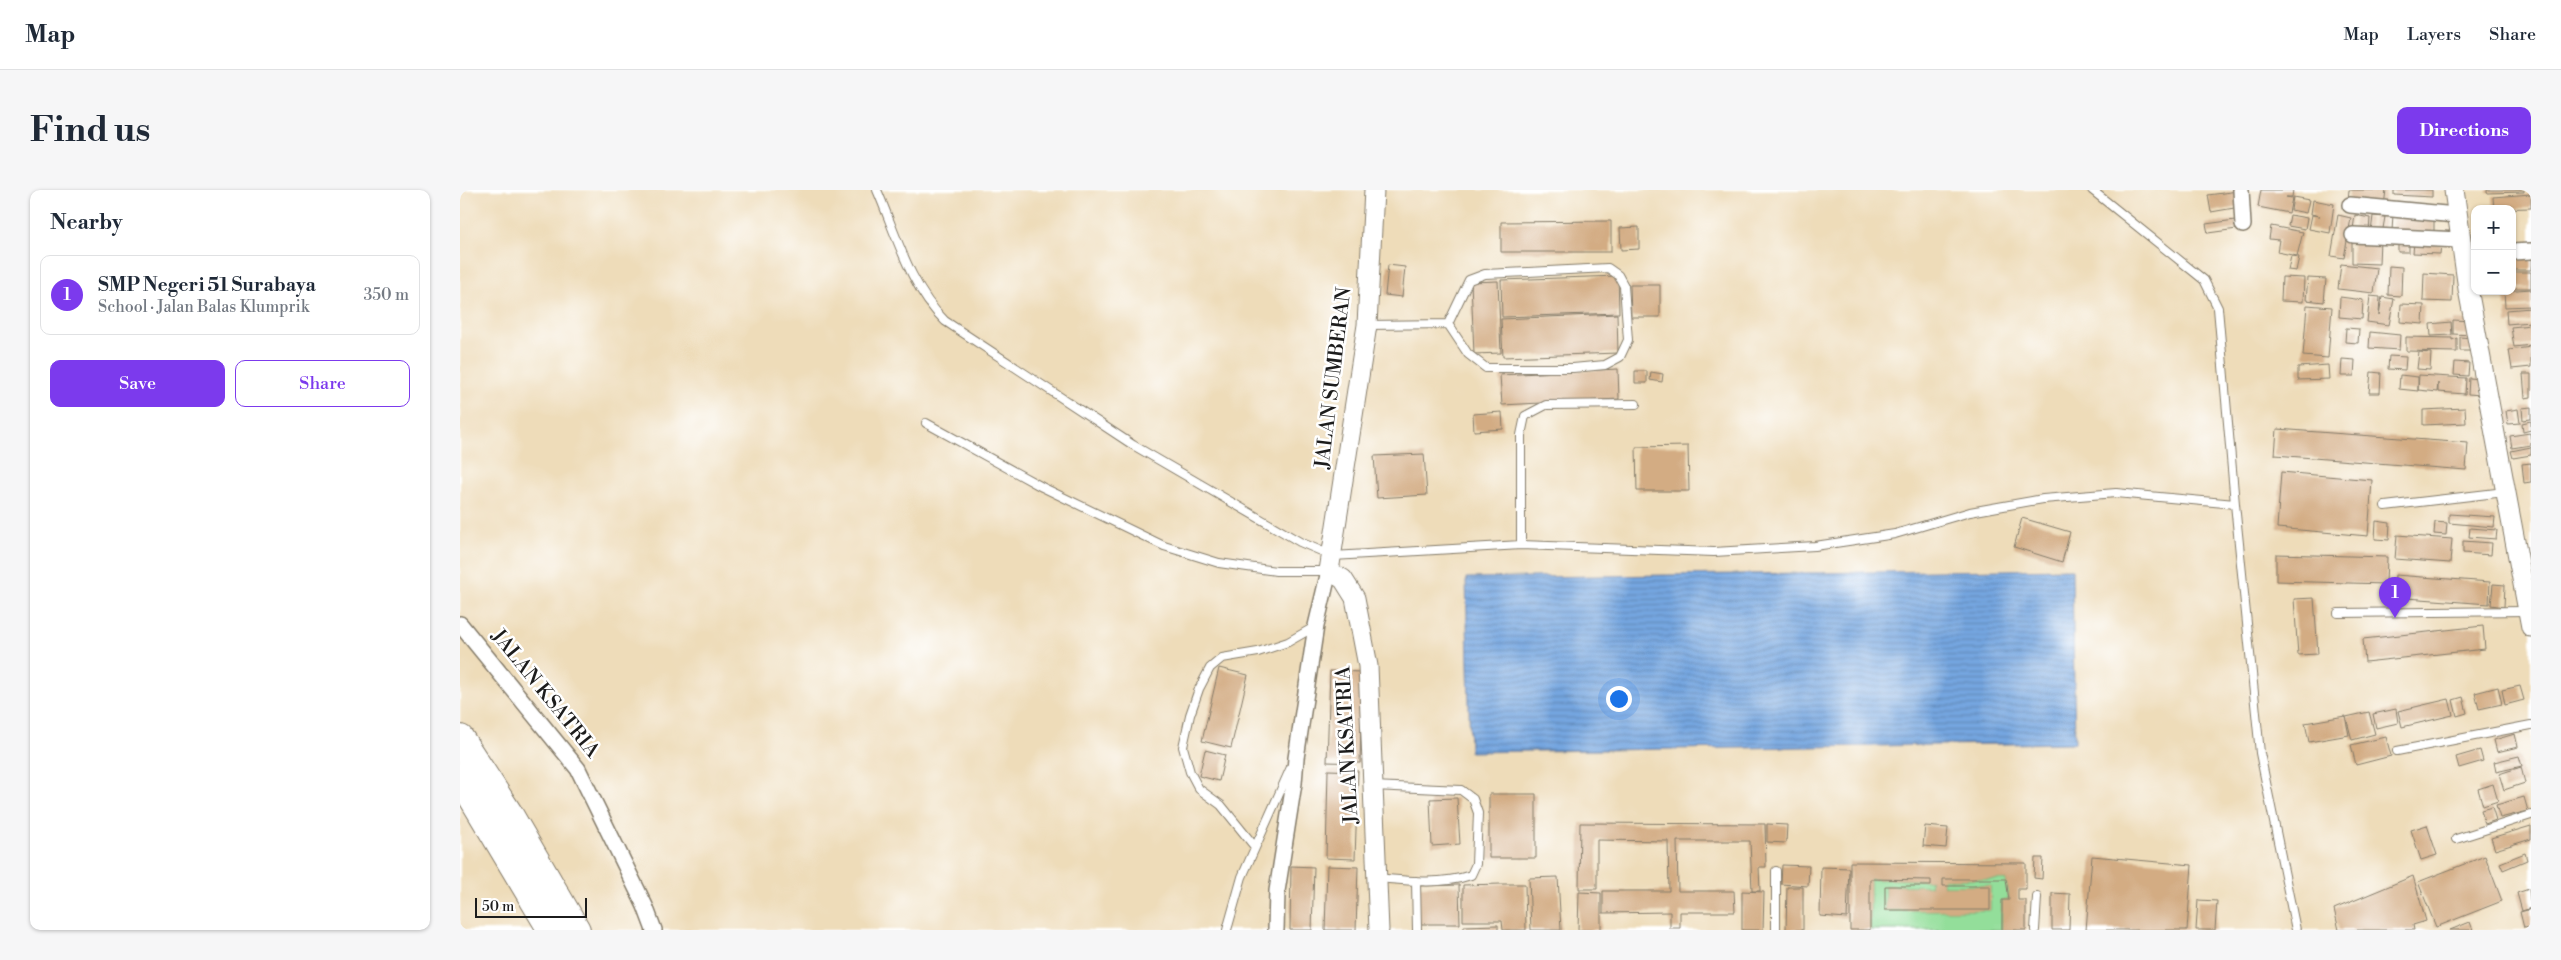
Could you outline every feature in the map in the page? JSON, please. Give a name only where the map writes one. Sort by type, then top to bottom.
[{"type":"highway","points":[[464,744],[552,930]]},
{"type":"highway","points":[[460,776],[499,818],[576,930]]},
{"type":"street","name":"JALAN SUMBERAN","points":[[1331,564],[1367,325],[1374,190]]},
{"type":"street","points":[[2241,190],[2243,225]]},
{"type":"street","points":[[2454,190],[2456,215],[2466,249],[2506,492],[2530,619]]},
{"type":"street","points":[[2350,206],[2456,215]]},
{"type":"street","points":[[2353,235],[2466,249]]},
{"type":"street","points":[[2516,252],[2531,251]]},
{"type":"street","points":[[1276,930],[1277,891],[1294,784],[1296,758],[1316,626],[1331,564]]},
{"type":"street","name":"JALAN KSATRIA","points":[[1331,564],[1344,579],[1355,598],[1368,666],[1379,930]]},
{"type":"street","name":"JALAN KSATRIA","points":[[460,624],[578,769],[645,906],[654,930]]},
{"type":"lane","points":[[877,190],[919,289],[930,307],[945,320],[1133,445],[1300,542],[1331,564]]},
{"type":"lane","points":[[2092,190],[2204,280],[2214,296],[2218,308],[2260,753],[2296,930]]},
{"type":"lane","points":[[1608,268],[1618,275],[1624,286],[1628,340],[1620,357],[1605,365],[1573,368],[1486,368],[1468,354],[1448,324],[1469,280],[1485,274],[1608,268]]},
{"type":"lane","points":[[1367,325],[1448,324]]},
{"type":"lane","points":[[1521,545],[1521,435],[1525,416],[1546,405],[1636,404]]},
{"type":"lane","points":[[926,423],[1042,487],[1164,546],[1219,563],[1276,571],[1521,545],[1714,552],[1815,546],[1895,534],[1970,512],[2043,498],[2116,493],[2235,504]]},
{"type":"lane","points":[[2385,506],[2506,492]]},
{"type":"lane","points":[[2338,613],[2530,619]]},
{"type":"lane","points":[[1255,847],[1221,805],[1199,789],[1190,772],[1184,747],[1190,715],[1199,689],[1210,668],[1222,658],[1258,652],[1288,642],[1316,626]]},
{"type":"lane","points":[[2397,751],[2531,725]]},
{"type":"lane","points":[[1227,930],[1242,877],[1283,780],[1296,758]]},
{"type":"lane","points":[[1373,786],[1461,790],[1473,798],[1478,813],[1476,864],[1471,875],[1459,879],[1416,882],[1378,878]]},
{"type":"lane","points":[[2456,839],[2531,815]]},
{"type":"lane","points":[[1776,871],[1776,930]]},
{"type":"lane","points":[[1416,882],[1417,930]]},
{"type":"lane","points":[[2035,930],[2037,898]]},
{"type":"green space","points":[[1870,879],[1931,880],[1931,886],[1885,886],[1885,910],[1990,910],[1990,886],[1943,886],[1943,879],[2006,879],[2009,900],[2002,900],[2002,930],[1870,930]]},
{"type":"water","points":[[2072,569],[2075,743],[1470,752],[1466,578]]},
{"type":"building","points":[[2261,190],[2293,190],[2292,197],[2286,197],[2292,198],[2289,213],[2258,207]]},
{"type":"building","points":[[2349,190],[2386,190],[2384,206],[2348,201]]},
{"type":"building","points":[[2394,190],[2432,190],[2432,197],[2394,195]]},
{"type":"building","points":[[2487,190],[2524,190],[2524,192],[2487,193]]},
{"type":"building","points":[[2238,191],[2240,207],[2211,212],[2208,195]]},
{"type":"building","points":[[2531,194],[2531,208],[2516,208],[2516,205],[2494,205],[2493,197]]},
{"type":"building","points":[[2293,197],[2309,200],[2306,213],[2291,210]]},
{"type":"building","points":[[2313,200],[2334,204],[2330,233],[2309,229],[2312,215],[2320,216],[2311,214]]},
{"type":"building","points":[[2393,214],[2434,215],[2434,232],[2392,231]]},
{"type":"building","points":[[2290,215],[2307,218],[2305,229],[2288,226]]},
{"type":"building","points":[[2338,215],[2351,218],[2344,258],[2331,256]]},
{"type":"building","points":[[2355,215],[2370,218],[2369,232],[2353,229]]},
{"type":"building","points":[[2373,216],[2385,217],[2382,234],[2371,232]]},
{"type":"building","points":[[2235,220],[2237,229],[2208,233],[2206,224]]},
{"type":"building","points":[[1611,221],[1611,252],[1501,252],[1501,222]]},
{"type":"building","points":[[2271,226],[2303,232],[2297,256],[2277,252],[2279,240],[2269,239]]},
{"type":"building","points":[[1639,227],[1639,249],[1621,250],[1620,228]]},
{"type":"building","points":[[2352,239],[2380,240],[2379,264],[2352,263]]},
{"type":"building","points":[[2414,243],[2441,244],[2440,254],[2413,253]]},
{"type":"building","points":[[2398,244],[2409,245],[2409,252],[2398,252]]},
{"type":"building","points":[[2516,253],[2531,253],[2531,270],[2516,270]]},
{"type":"building","points":[[2291,256],[2299,257],[2296,271],[2288,270]]},
{"type":"building","points":[[2341,264],[2377,268],[2374,293],[2338,289]]},
{"type":"building","points":[[1388,265],[1405,267],[1402,297],[1385,295]]},
{"type":"building","points":[[2389,266],[2402,267],[2401,296],[2388,295]]},
{"type":"building","points":[[2516,272],[2531,272],[2531,288],[2516,288]]},
{"type":"building","points":[[2424,273],[2453,275],[2452,302],[2423,301]]},
{"type":"building","points":[[1618,276],[1619,313],[1502,317],[1501,280]]},
{"type":"building","points":[[2282,277],[2304,278],[2303,302],[2281,301]]},
{"type":"building","points":[[2308,278],[2326,279],[2324,302],[2306,300]]},
{"type":"building","points":[[1498,281],[1501,353],[1474,354],[1471,282]]},
{"type":"building","points":[[1630,285],[1660,285],[1660,317],[1631,317]]},
{"type":"building","points":[[2531,289],[2531,306],[2505,307],[2504,295],[2516,295],[2516,290]]},
{"type":"building","points":[[2370,296],[2380,297],[2379,315],[2382,297],[2394,299],[2389,325],[2367,322]]},
{"type":"building","points":[[2340,297],[2363,300],[2362,319],[2339,317]]},
{"type":"building","points":[[2401,304],[2424,305],[2423,324],[2400,322]]},
{"type":"building","points":[[2307,305],[2332,307],[2328,358],[2303,356]]},
{"type":"building","points":[[2531,308],[2531,322],[2507,324],[2506,310]]},
{"type":"building","points":[[1617,314],[1618,353],[1503,357],[1501,319]]},
{"type":"building","points":[[2453,320],[2472,321],[2471,335],[2453,334]]},
{"type":"building","points":[[2451,322],[2452,335],[2431,336],[2430,324]]},
{"type":"building","points":[[2531,325],[2531,345],[2514,347],[2511,327]]},
{"type":"building","points":[[2346,328],[2359,329],[2358,343],[2345,342]]},
{"type":"building","points":[[2370,332],[2400,335],[2399,350],[2369,348]]},
{"type":"building","points":[[2406,337],[2452,338],[2452,340],[2457,338],[2457,352],[2406,351]]},
{"type":"building","points":[[2460,337],[2473,338],[2473,351],[2460,351]]},
{"type":"building","points":[[2531,347],[2531,367],[2512,369],[2509,350]]},
{"type":"building","points":[[2419,352],[2431,353],[2430,370],[2417,369]]},
{"type":"building","points":[[2389,356],[2406,357],[2405,370],[2388,369]]},
{"type":"building","points":[[2342,359],[2355,360],[2354,376],[2341,376]]},
{"type":"building","points":[[2455,362],[2469,363],[2468,376],[2454,375]]},
{"type":"building","points":[[2328,365],[2329,379],[2298,380],[2298,367]]},
{"type":"building","points":[[1618,369],[1619,399],[1502,405],[1500,375]]},
{"type":"building","points":[[1635,371],[1647,371],[1647,383],[1635,383]]},
{"type":"building","points":[[1651,372],[1663,374],[1662,382],[1650,380]]},
{"type":"building","points":[[2371,372],[2381,373],[2380,393],[2369,393]]},
{"type":"building","points":[[2523,374],[2531,374],[2531,397],[2525,398]]},
{"type":"building","points":[[2400,375],[2418,377],[2418,391],[2399,389]]},
{"type":"building","points":[[2419,375],[2466,378],[2465,394],[2438,392],[2438,383],[2437,392],[2418,390]]},
{"type":"building","points":[[2469,378],[2482,379],[2481,395],[2468,394]]},
{"type":"building","points":[[2531,407],[2531,419],[2523,420],[2522,408]]},
{"type":"building","points":[[2465,408],[2466,423],[2423,425],[2423,410]]},
{"type":"building","points":[[2518,409],[2520,423],[2508,424],[2506,411]]},
{"type":"building","points":[[1502,412],[1503,429],[1474,431],[1473,414]]},
{"type":"building","points":[[2531,421],[2531,430],[2523,432],[2522,423]]},
{"type":"building","points":[[2277,429],[2468,443],[2466,470],[2275,455]]},
{"type":"building","points":[[2530,433],[2531,445],[2512,448],[2510,436]]},
{"type":"building","points":[[1688,446],[1689,491],[1637,491],[1636,447]]},
{"type":"building","points":[[2531,447],[2531,455],[2513,458],[2511,451]]},
{"type":"building","points":[[1424,454],[1427,495],[1377,498],[1374,456]]},
{"type":"building","points":[[2531,463],[2531,482],[2524,483],[2522,464]]},
{"type":"building","points":[[2281,472],[2372,480],[2368,536],[2277,528]]},
{"type":"building","points":[[2449,514],[2495,517],[2494,527],[2449,523]]},
{"type":"building","points":[[2022,518],[2070,532],[2062,562],[2014,547]]},
{"type":"building","points":[[2376,521],[2390,523],[2389,540],[2375,539]]},
{"type":"building","points":[[2435,522],[2447,523],[2446,535],[2434,534]]},
{"type":"building","points":[[2470,528],[2497,530],[2496,539],[2469,537]]},
{"type":"building","points":[[2397,535],[2452,539],[2450,563],[2395,559]]},
{"type":"building","points":[[2463,541],[2492,543],[2491,555],[2463,553]]},
{"type":"building","points":[[2276,554],[2387,557],[2386,584],[2276,581]]},
{"type":"building","points":[[2395,575],[2490,582],[2489,604],[2393,597]]},
{"type":"building","points":[[2493,584],[2505,585],[2504,607],[2491,605]]},
{"type":"building","points":[[2314,598],[2318,654],[2298,655],[2294,599]]},
{"type":"building","points":[[2483,626],[2485,649],[2365,662],[2363,639]]},
{"type":"building","points":[[1219,668],[1248,675],[1231,748],[1202,741]]},
{"type":"building","points":[[1330,671],[1362,672],[1360,763],[1327,762]]},
{"type":"building","points":[[2520,686],[2524,700],[2505,705],[2502,690]]},
{"type":"building","points":[[2498,687],[2502,704],[2479,709],[2475,693]]},
{"type":"building","points":[[2463,697],[2467,713],[2457,716],[2453,700]]},
{"type":"building","points":[[2449,699],[2453,715],[2402,727],[2398,711]]},
{"type":"building","points":[[2396,709],[2398,723],[2376,728],[2373,714]]},
{"type":"building","points":[[2369,712],[2375,734],[2352,740],[2346,717]]},
{"type":"building","points":[[2345,716],[2349,735],[2309,742],[2305,723]]},
{"type":"building","points":[[2515,734],[2518,747],[2497,752],[2494,740]]},
{"type":"building","points":[[2386,737],[2391,756],[2356,765],[2351,745]]},
{"type":"building","points":[[1205,750],[1225,755],[1219,781],[1199,776]]},
{"type":"building","points":[[2480,750],[2483,761],[2459,768],[2456,757]]},
{"type":"building","points":[[2519,756],[2522,766],[2496,772],[2494,762]]},
{"type":"building","points":[[2521,767],[2525,783],[2504,790],[2499,774]]},
{"type":"building","points":[[1328,770],[1358,771],[1355,859],[1326,858]]},
{"type":"building","points":[[2493,784],[2498,801],[2483,806],[2478,789]]},
{"type":"building","points":[[1489,794],[1536,794],[1536,858],[1489,858]]},
{"type":"building","points":[[2524,797],[2528,811],[2500,818],[2496,805]]},
{"type":"building","points":[[1457,798],[1460,844],[1432,846],[1430,799]]},
{"type":"building","points":[[2492,807],[2496,820],[2485,824],[2481,810]]},
{"type":"building","points":[[1580,823],[1765,824],[1766,867],[1759,867],[1760,891],[1752,891],[1750,841],[1677,841],[1678,891],[1734,891],[1735,912],[1680,912],[1680,928],[1670,928],[1670,912],[1603,913],[1603,891],[1669,891],[1668,841],[1597,840],[1597,889],[1579,889]]},
{"type":"building","points":[[1767,824],[1787,825],[1786,843],[1767,842]]},
{"type":"building","points":[[2427,825],[2437,855],[2421,860],[2411,830]]},
{"type":"building","points":[[1925,826],[1948,828],[1946,848],[1923,846]]},
{"type":"building","points":[[2531,826],[2531,839],[2495,850],[2491,838]]},
{"type":"building","points":[[2525,853],[2527,860],[2503,870],[2500,863]]},
{"type":"building","points":[[2092,856],[2192,865],[2187,930],[2086,930]]},
{"type":"building","points":[[2485,856],[2502,901],[2436,927],[2418,882]]},
{"type":"building","points":[[2035,858],[2043,858],[2042,879],[2034,878]]},
{"type":"building","points":[[1850,862],[2026,863],[2026,889],[2018,889],[2018,900],[2026,900],[2026,930],[2002,930],[2002,900],[2009,900],[2006,879],[1943,879],[1943,886],[1990,886],[1990,910],[1885,910],[1885,886],[1931,886],[1931,880],[1870,879],[1870,930],[1850,930]]},
{"type":"building","points":[[1782,865],[1809,866],[1808,886],[1781,884]]},
{"type":"building","points":[[1291,866],[1314,867],[1312,930],[1290,930]]},
{"type":"building","points":[[1327,866],[1358,867],[1356,930],[1325,930]]},
{"type":"building","points":[[1821,867],[1849,868],[1847,918],[1820,916]]},
{"type":"building","points":[[2413,876],[2426,921],[2413,925],[2414,930],[2339,930],[2334,909]]},
{"type":"building","points":[[1558,877],[1561,930],[1531,930],[1529,878]]},
{"type":"building","points":[[1525,884],[1526,930],[1503,930],[1502,921],[1463,921],[1463,885]]},
{"type":"building","points":[[1459,885],[1460,924],[1418,924],[1418,886]]},
{"type":"building","points":[[1787,887],[1803,887],[1803,930],[1786,930]]},
{"type":"building","points":[[2529,889],[2531,908],[2522,911],[2517,893]]},
{"type":"building","points":[[1742,891],[1764,892],[1763,930],[1742,930]]},
{"type":"building","points":[[1579,892],[1601,893],[1601,930],[1578,930]]},
{"type":"building","points":[[2052,893],[2070,894],[2069,930],[2052,930]]},
{"type":"building","points":[[2198,900],[2217,901],[2215,930],[2196,930]]},
{"type":"building","points":[[2531,909],[2531,927],[2524,928],[2520,912]]},
{"type":"building","points":[[2470,922],[2473,930],[2450,930]]},
{"type":"building","points":[[1498,925],[1498,930],[1464,930],[1464,926]]},
{"type":"place","name":"SMP Negeri 51 Surabaya","points":[[2395,618]]}]
